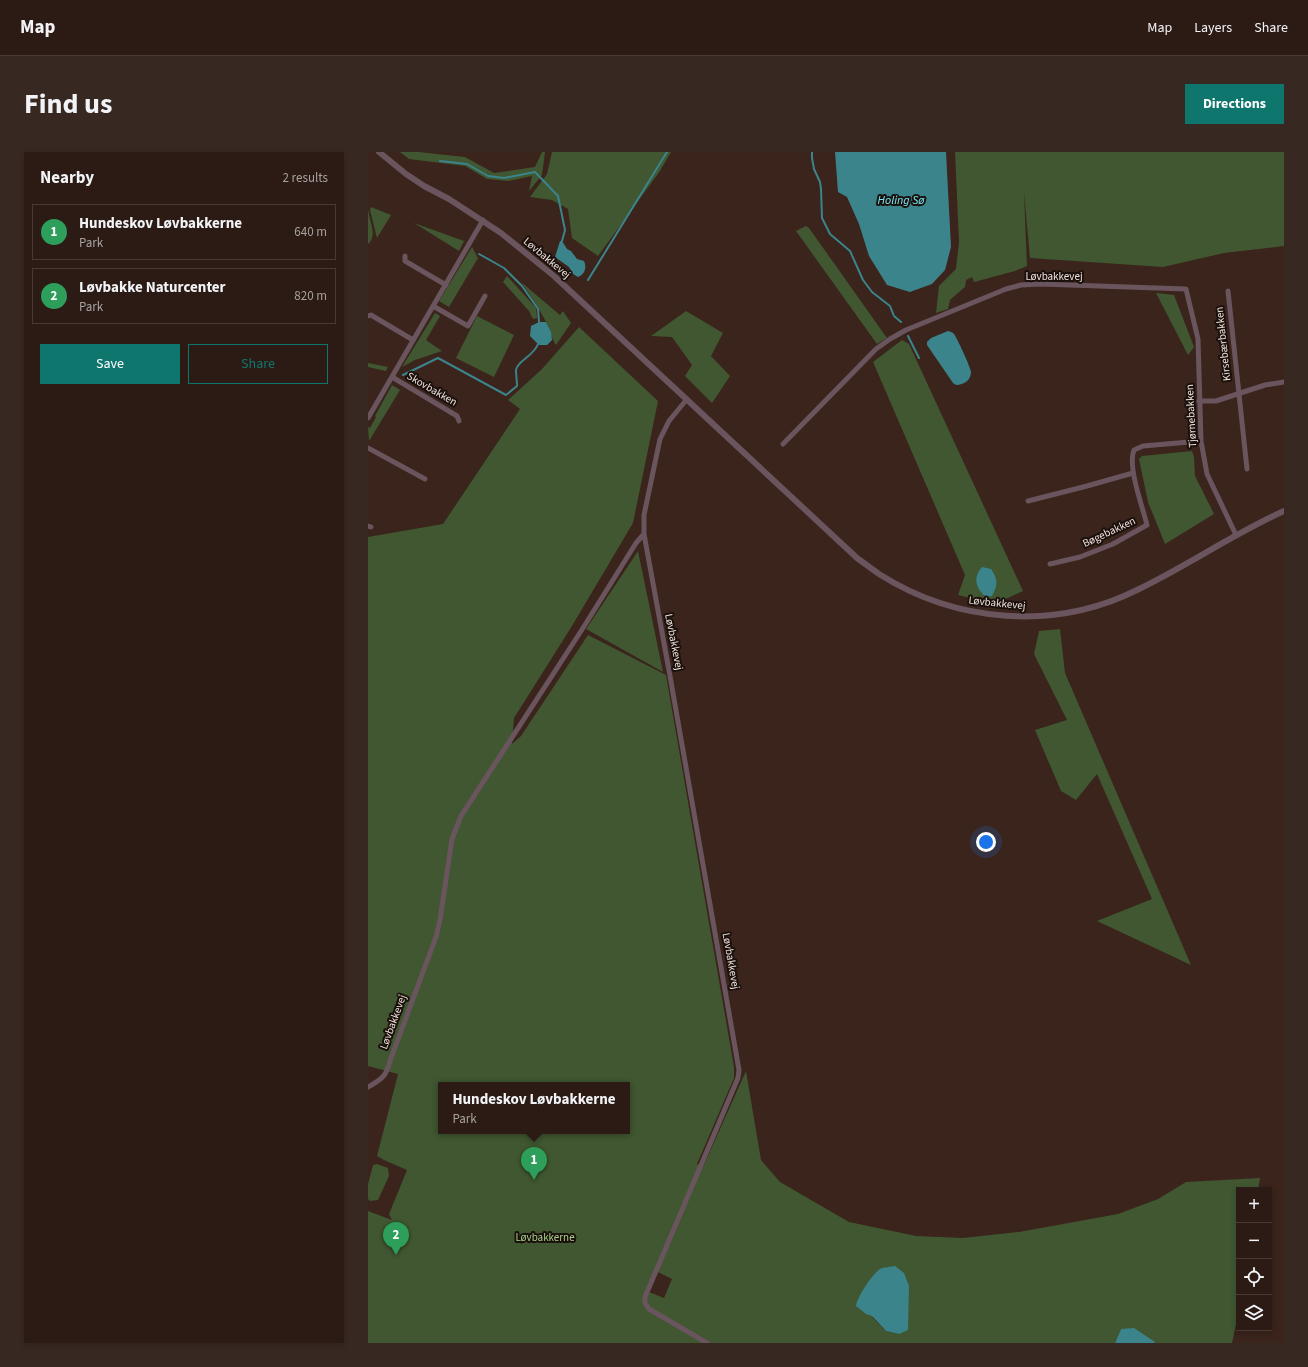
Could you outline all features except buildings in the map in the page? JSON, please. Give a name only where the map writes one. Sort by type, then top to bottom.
[{"type":"street","name":"Løvbakkevej","points":[[379,152],[406,174],[483,220],[525,251],[554,276],[857,558],[879,574],[908,590],[929,599],[954,608],[981,613],[1028,617],[1081,610],[1105,604],[1137,590],[1236,535],[1284,511]]},
{"type":"street","name":"Skovbakken","points":[[368,418],[483,220]]},
{"type":"street","points":[[404,256],[405,261],[446,285]]},
{"type":"street","name":"Løvbakkevej","points":[[783,444],[876,349],[890,339],[934,318],[1006,290],[1021,285],[1040,284],[1186,290]]},
{"type":"street","name":"Tjørnebakken","points":[[1186,290],[1198,339],[1201,441],[1207,474],[1236,535]]},
{"type":"street","name":"Kirsebærbakken","points":[[1228,291],[1247,469]]},
{"type":"street","points":[[433,306],[468,326],[485,296]]},
{"type":"street","points":[[368,316],[371,315],[414,340]]},
{"type":"street","name":"Skovbakken","points":[[392,377],[457,416],[459,421]]},
{"type":"street","name":"Kirsebærbakken","points":[[1199,401],[1216,401],[1265,385],[1284,382]]},
{"type":"street","name":"Løvbakkevej","points":[[687,399],[669,421],[660,439],[644,515],[644,534],[739,1070],[732,1092],[645,1297],[645,1303],[649,1309],[707,1343]]},
{"type":"street","name":"Bøgebakken","points":[[1050,564],[1080,557],[1113,544],[1147,525],[1133,473],[1134,450],[1138,448],[1201,441]]},
{"type":"street","points":[[368,448],[425,479]]},
{"type":"street","points":[[1028,501],[1133,473]]},
{"type":"street","name":"Løvbakkevej","points":[[368,1087],[378,1082],[387,1073],[391,1058],[436,937],[440,920],[452,839],[461,816],[636,543],[644,534]]},
{"type":"green space","points":[[400,152],[419,152],[465,157],[494,173],[535,167],[542,152],[545,152],[542,175],[529,191],[532,176],[509,181],[487,179],[465,166],[409,159]]},
{"type":"green space","points":[[552,152],[671,152],[660,171],[598,256],[572,238],[568,209],[552,200],[530,197],[547,174]]},
{"type":"green space","points":[[955,152],[1284,152],[1284,246],[1224,253],[1163,267],[1030,258],[1024,193],[1027,266],[1015,271],[974,282],[972,277],[966,280],[965,287],[950,300],[948,309],[936,313],[939,286],[956,269],[959,242]]},
{"type":"green space","points":[[371,207],[391,215],[377,238],[370,210]]},
{"type":"green space","points":[[368,209],[373,232],[371,241],[368,244]]},
{"type":"green space","points":[[414,223],[464,241],[459,251]]},
{"type":"green space","points":[[806,226],[809,228],[887,338],[877,344],[796,231]]},
{"type":"green space","points":[[472,247],[478,258],[449,307],[439,301]]},
{"type":"green space","points":[[507,276],[536,308],[537,318],[533,319],[529,311],[503,282]]},
{"type":"green space","points":[[521,282],[560,315],[563,311],[571,323],[556,345],[543,317]]},
{"type":"green space","points":[[1156,293],[1174,295],[1194,347],[1188,355]]},
{"type":"green space","points":[[686,311],[723,333],[711,356],[730,376],[712,403],[685,376],[692,365],[672,337],[651,336]]},
{"type":"green space","points":[[435,313],[440,316],[426,340],[442,351],[415,360],[402,367]]},
{"type":"green space","points":[[477,316],[514,335],[494,377],[456,358]]},
{"type":"green space","name":"Løvbakkerne","points":[[579,327],[658,401],[633,523],[572,626],[514,718],[512,744],[521,736],[588,635],[666,675],[734,1067],[734,1078],[697,1164],[703,1167],[746,1071],[761,1160],[780,1182],[849,1222],[916,1236],[963,1238],[1019,1232],[1118,1214],[1158,1199],[1186,1182],[1260,1178],[1258,1187],[1236,1187],[1236,1324],[1232,1343],[1154,1343],[1121,1329],[1115,1343],[368,1343],[368,1211],[392,1220],[389,1214],[407,1170],[377,1156],[398,1074],[368,1066],[368,537],[443,524],[520,409],[508,400],[542,369]],"holes":[[[658,1272],[672,1279],[664,1298],[649,1292]],[[871,1316],[899,1334],[886,1331]]]},
{"type":"green space","points":[[902,340],[909,344],[1023,591],[995,604],[958,595],[965,575],[873,362]]},
{"type":"green space","points":[[368,363],[388,367],[386,371],[368,367]]},
{"type":"green space","points":[[392,385],[400,390],[369,441],[368,427],[370,428]]},
{"type":"green space","points":[[1192,451],[1194,457],[1195,476],[1214,514],[1165,544],[1148,502],[1139,459],[1142,456]]},
{"type":"green space","points":[[638,551],[663,672],[586,629]]},
{"type":"green space","points":[[1060,629],[1065,673],[1191,965],[1097,921],[1152,899],[1097,774],[1076,800],[1061,791],[1035,730],[1067,720],[1034,654],[1039,631]]},
{"type":"green space","points":[[377,1164],[388,1168],[389,1176],[378,1200],[370,1201],[368,1199],[368,1184],[373,1165]]},
{"type":"water","name":"Holing Sø","points":[[835,152],[946,152],[951,247],[945,270],[932,284],[910,292],[887,285],[869,256],[859,224],[847,197],[838,192]]},
{"type":"water","points":[[560,241],[562,241],[567,249],[571,251],[577,259],[584,261],[585,270],[580,276],[578,277],[573,274],[569,267],[555,257]]},
{"type":"water","points":[[539,322],[546,322],[551,332],[552,340],[547,345],[539,345],[530,336],[531,326]]},
{"type":"water","points":[[948,331],[953,333],[955,336],[971,372],[968,380],[959,385],[953,383],[927,345],[927,342],[931,338]]},
{"type":"water","points":[[982,567],[991,569],[995,576],[996,585],[992,596],[986,597],[982,594],[976,582],[977,575]]},
{"type":"water","points":[[895,1266],[904,1273],[909,1286],[908,1330],[899,1334],[886,1331],[872,1316],[866,1314],[856,1306],[863,1291],[875,1274],[882,1268]]},
{"type":"water","points":[[1134,1328],[1155,1342],[1115,1343],[1121,1329]]},
{"type":"waterway","points":[[588,280],[667,152]]},
{"type":"waterway","points":[[812,152],[814,169],[820,182],[822,218],[830,234],[850,251],[863,280],[872,292],[890,306],[894,316],[901,322]]},
{"type":"waterway","points":[[440,161],[467,164],[488,176],[504,178],[535,172],[558,196],[565,230],[562,241]]},
{"type":"waterway","points":[[479,254],[504,268],[522,286],[538,309],[539,322]]},
{"type":"waterway","points":[[908,336],[919,358]]},
{"type":"waterway","points":[[403,375],[438,358],[506,395],[517,386],[517,367],[533,352],[538,344]]},
{"type":"place","name":"Hundeskov Løvbakkerne","points":[[534,1180]]},
{"type":"place","name":"Løvbakke Naturcenter","points":[[396,1255]]}]
